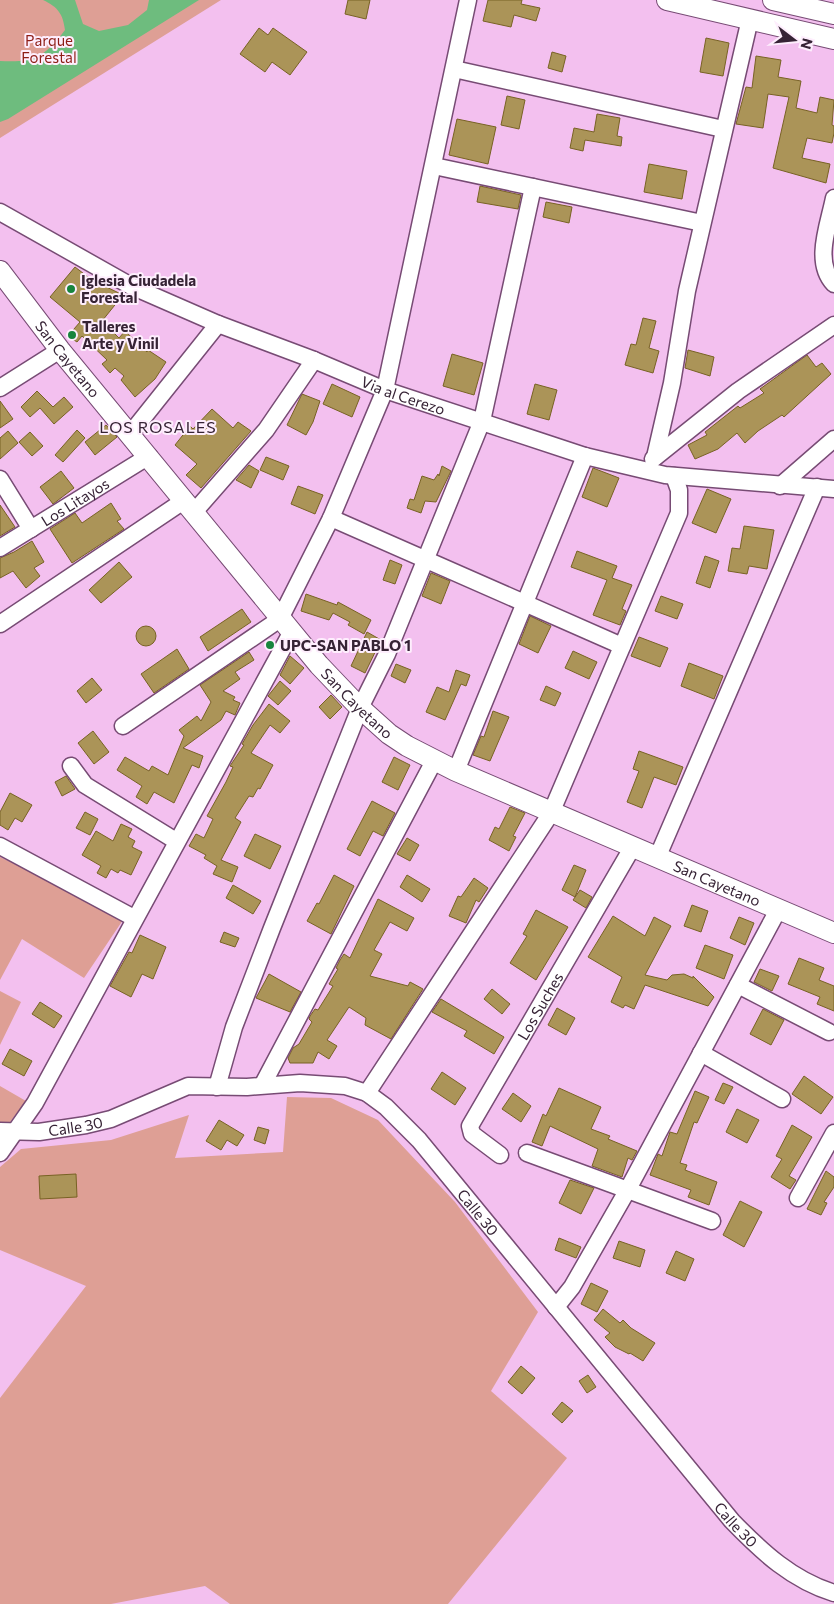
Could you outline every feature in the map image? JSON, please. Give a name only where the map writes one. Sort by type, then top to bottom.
[{"type":"main road","points":[[667,0],[834,38]]},
{"type":"main road","points":[[774,0],[834,14]]},
{"type":"main road","name":"San Cayetano","points":[[0,272],[60,350],[131,433],[285,626],[360,708],[389,734],[456,772],[834,933]]},
{"type":"street","points":[[0,1153],[9,1133],[34,1103],[176,841],[285,626],[385,390],[468,0]]},
{"type":"street","points":[[655,457],[702,223],[750,19]]},
{"type":"street","points":[[454,69],[723,129]]},
{"type":"street","points":[[434,166],[702,223]]},
{"type":"street","points":[[217,1087],[234,1027],[253,975],[360,708],[387,654],[482,421],[533,187]]},
{"type":"street","points":[[834,198],[824,248],[824,266],[834,284]]},
{"type":"street","name":"Via al Cerezo","points":[[0,212],[131,286],[218,324],[314,360],[385,390],[585,456],[642,469],[674,476],[834,489]]},
{"type":"street","points":[[131,433],[218,324]]},
{"type":"street","points":[[642,469],[738,391],[834,325]]},
{"type":"street","points":[[0,388],[60,350]]},
{"type":"street","points":[[0,624],[190,506],[266,430],[314,360]]},
{"type":"street","points":[[780,486],[834,439]]},
{"type":"street","name":"Los Litayos","points":[[0,548],[149,456]]},
{"type":"street","points":[[456,772],[585,456]]},
{"type":"street","points":[[367,1093],[551,813],[679,513],[679,490],[674,476]]},
{"type":"street","points":[[0,479],[31,529]]},
{"type":"street","points":[[657,858],[817,487]]},
{"type":"street","points":[[331,518],[526,602],[622,646]]},
{"type":"street","points":[[123,726],[285,626]]},
{"type":"street","points":[[263,1084],[434,761]]},
{"type":"street","points":[[71,766],[85,785],[176,841]]},
{"type":"street","points":[[0,846],[134,918]]},
{"type":"street","name":"Los Suches","points":[[500,1155],[472,1134],[470,1126],[632,848]]},
{"type":"street","points":[[556,1307],[572,1287],[627,1191],[778,910]]},
{"type":"street","points":[[738,985],[829,1032]]},
{"type":"street","points":[[701,1053],[782,1099]]},
{"type":"street","name":"Calle 30","points":[[9,1133],[39,1132],[111,1119],[188,1086],[201,1084],[217,1087],[247,1087],[263,1084],[300,1083],[345,1086],[367,1093],[386,1107],[419,1140],[705,1490],[750,1540],[787,1571],[819,1588],[834,1593]]},
{"type":"street","points":[[798,1198],[834,1133]]},
{"type":"street","points":[[527,1153],[712,1221]]},
{"type":"green space","name":"Parque Forestal","points":[[0,0],[221,0],[0,138]]},
{"type":"green space","points":[[0,857],[125,917],[84,978],[22,939],[0,980]]},
{"type":"green space","points":[[0,991],[21,1002],[0,1045]]},
{"type":"green space","points":[[0,1086],[26,1101],[4,1130],[0,1130]]},
{"type":"green space","points":[[287,1097],[331,1098],[378,1120],[455,1202],[538,1312],[491,1391],[567,1458],[448,1604],[230,1604],[205,1586],[111,1604],[0,1604],[0,1398],[86,1286],[0,1250],[0,1167],[21,1149],[111,1140],[189,1115],[175,1158],[283,1152]]},
{"type":"shaded area","points":[[43,0],[75,0],[83,24],[99,31],[128,25],[147,10],[149,0],[199,0],[8,119],[0,122],[0,61],[21,61],[37,56],[51,47],[65,30],[59,12]]},
{"type":"building","points":[[348,0],[370,0],[366,19],[345,14]]},
{"type":"building","points":[[488,0],[522,0],[521,4],[540,8],[536,21],[514,15],[511,27],[483,21]]},
{"type":"building","points":[[259,28],[268,35],[273,28],[307,52],[290,75],[272,62],[265,72],[240,54]]},
{"type":"building","points":[[706,38],[729,43],[723,76],[700,72]]},
{"type":"building","points":[[552,52],[566,56],[562,72],[548,68]]},
{"type":"building","points":[[756,56],[781,60],[778,77],[801,81],[796,108],[817,113],[820,97],[834,100],[832,125],[834,126],[834,133],[832,143],[807,138],[802,158],[830,164],[826,183],[773,168],[789,97],[768,94],[763,128],[736,124],[746,87],[752,88]]},
{"type":"building","points":[[507,96],[525,100],[519,129],[501,125]]},
{"type":"building","points":[[597,114],[620,118],[617,136],[622,137],[621,146],[585,140],[583,151],[570,148],[574,128],[594,132]]},
{"type":"building","points":[[457,119],[496,127],[488,164],[449,155]]},
{"type":"building","points":[[649,164],[687,171],[682,199],[644,192]]},
{"type":"building","points":[[480,186],[521,195],[518,209],[477,202]]},
{"type":"building","points":[[546,202],[572,207],[569,223],[543,217]]},
{"type":"building","points":[[75,267],[92,280],[123,295],[102,321],[119,338],[125,331],[147,352],[148,350],[166,362],[155,379],[135,397],[121,380],[124,376],[115,368],[110,373],[102,364],[107,360],[82,336],[77,342],[68,336],[80,322],[50,297]]},
{"type":"building","points":[[643,318],[656,321],[649,348],[659,351],[653,373],[625,365],[631,344],[636,345]]},
{"type":"building","points":[[688,350],[714,357],[710,376],[685,368]]},
{"type":"building","points":[[452,354],[483,363],[474,395],[443,386]]},
{"type":"building","points":[[807,355],[816,367],[822,363],[831,374],[784,417],[782,415],[758,431],[745,443],[737,433],[718,449],[695,459],[688,445],[707,435],[705,432],[738,406],[740,408],[764,393],[760,389]]},
{"type":"building","points":[[332,384],[360,397],[352,417],[323,404]]},
{"type":"building","points":[[535,384],[557,390],[549,420],[527,414]]},
{"type":"building","points":[[37,391],[53,407],[64,397],[73,407],[54,424],[40,408],[30,417],[21,407]]},
{"type":"building","points":[[302,394],[320,401],[313,422],[306,435],[287,425]]},
{"type":"building","points":[[0,401],[13,419],[0,428]]},
{"type":"building","points":[[212,409],[233,428],[238,422],[251,431],[201,488],[186,475],[197,464],[175,445],[190,426],[193,429]]},
{"type":"building","points":[[106,425],[117,437],[95,455],[85,442]]},
{"type":"building","points":[[77,430],[85,438],[63,462],[55,455]]},
{"type":"building","points":[[8,431],[18,443],[0,459],[0,438]]},
{"type":"building","points":[[30,432],[43,446],[32,456],[19,442]]},
{"type":"building","points":[[266,457],[289,466],[283,480],[260,470]]},
{"type":"building","points":[[249,465],[259,471],[251,488],[236,480]]},
{"type":"building","points":[[442,466],[451,471],[436,502],[425,501],[421,513],[407,508],[410,499],[414,500],[422,476],[434,480],[438,474],[439,476]]},
{"type":"building","points":[[593,468],[619,478],[607,507],[582,497]]},
{"type":"building","points":[[61,471],[74,488],[53,504],[40,487]]},
{"type":"building","points":[[298,486],[323,495],[315,514],[291,504]]},
{"type":"building","points":[[707,489],[731,499],[716,533],[692,523]]},
{"type":"building","points":[[111,503],[121,519],[117,521],[124,529],[72,563],[50,529],[75,513],[82,523]]},
{"type":"building","points":[[0,505],[15,527],[0,536]]},
{"type":"building","points":[[744,526],[774,530],[767,569],[749,566],[747,574],[728,571],[732,548],[740,549]]},
{"type":"building","points":[[32,541],[44,562],[34,568],[40,576],[26,588],[13,571],[0,578],[0,558]]},
{"type":"building","points":[[577,551],[617,566],[612,578],[632,585],[622,609],[626,611],[620,625],[593,615],[607,580],[571,567]]},
{"type":"building","points":[[705,556],[719,561],[710,588],[696,583]]},
{"type":"building","points":[[390,560],[402,565],[395,584],[383,580]]},
{"type":"building","points":[[119,562],[132,577],[101,603],[89,590]]},
{"type":"building","points":[[431,573],[450,581],[441,604],[422,596]]},
{"type":"building","points":[[306,594],[337,605],[338,602],[371,620],[364,634],[348,625],[350,622],[333,613],[329,620],[301,611]]},
{"type":"building","points":[[661,596],[683,604],[677,619],[655,611]]},
{"type":"building","points":[[242,609],[251,622],[208,651],[200,637]]},
{"type":"building","points":[[530,616],[551,626],[538,653],[519,644]]},
{"type":"building","points":[[146,626],[153,629],[156,636],[153,643],[146,646],[139,643],[136,636],[139,629]]},
{"type":"building","points":[[367,632],[381,640],[365,673],[351,666]]},
{"type":"building","points":[[639,637],[668,648],[660,667],[631,656]]},
{"type":"building","points":[[177,649],[189,669],[154,693],[141,674]]},
{"type":"building","points":[[573,651],[597,662],[589,679],[565,668]]},
{"type":"building","points":[[249,652],[254,660],[235,672],[240,679],[223,691],[235,697],[233,700],[240,703],[235,715],[226,711],[221,720],[183,748],[203,756],[199,768],[192,765],[174,803],[154,792],[147,804],[136,797],[142,786],[117,770],[125,757],[149,771],[152,766],[168,775],[184,736],[179,730],[197,716],[201,721],[211,702],[200,685]]},
{"type":"building","points":[[290,656],[304,668],[290,684],[280,675]]},
{"type":"building","points":[[689,663],[723,676],[714,699],[681,686]]},
{"type":"building","points":[[396,664],[411,670],[405,683],[391,676]]},
{"type":"building","points":[[456,670],[470,675],[466,686],[461,684],[445,720],[426,712],[437,687],[449,692]]},
{"type":"building","points":[[92,678],[102,690],[86,703],[77,691]]},
{"type":"building","points":[[280,681],[291,691],[278,705],[268,696]]},
{"type":"building","points":[[546,686],[561,693],[555,706],[540,700]]},
{"type":"building","points":[[331,695],[342,707],[330,719],[319,707]]},
{"type":"building","points":[[269,704],[290,721],[280,733],[270,725],[251,753],[273,765],[260,789],[258,788],[253,797],[249,796],[235,818],[241,822],[221,860],[238,867],[232,882],[213,874],[217,866],[204,858],[206,855],[189,846],[196,834],[204,838],[213,819],[207,816],[233,767],[230,766],[244,745],[242,744],[253,725]]},
{"type":"building","points":[[493,711],[509,717],[490,761],[473,755],[481,736],[484,737]]},
{"type":"building","points":[[93,731],[109,752],[94,764],[78,743]]},
{"type":"building","points":[[639,751],[683,767],[676,785],[654,777],[642,808],[627,802],[639,771],[633,769]]},
{"type":"building","points":[[394,757],[410,765],[398,790],[382,782]]},
{"type":"building","points":[[66,776],[75,789],[62,796],[55,782]]},
{"type":"building","points":[[10,793],[32,805],[22,822],[15,818],[8,830],[0,825],[0,812]]},
{"type":"building","points":[[372,801],[395,813],[383,836],[373,831],[360,856],[347,849]]},
{"type":"building","points":[[510,807],[525,813],[513,836],[516,837],[509,851],[489,840],[495,827],[499,829]]},
{"type":"building","points":[[85,812],[98,819],[90,835],[76,828]]},
{"type":"building","points":[[121,824],[132,829],[128,837],[135,841],[132,847],[142,852],[131,875],[120,870],[118,873],[111,869],[106,878],[97,873],[101,866],[82,855],[96,831],[113,841]]},
{"type":"building","points":[[255,834],[281,846],[270,869],[244,856]]},
{"type":"building","points":[[407,838],[419,845],[410,861],[397,854]]},
{"type":"building","points":[[574,865],[586,870],[575,897],[562,890]]},
{"type":"building","points":[[334,875],[354,886],[331,934],[307,921],[317,903],[319,904]]},
{"type":"building","points":[[407,875],[430,889],[422,902],[400,887]]},
{"type":"building","points":[[474,878],[488,888],[479,902],[476,900],[466,923],[449,916],[458,896],[461,897]]},
{"type":"building","points":[[233,885],[261,901],[253,914],[226,898]]},
{"type":"building","points":[[580,890],[592,897],[586,908],[573,900]]},
{"type":"building","points":[[378,899],[414,918],[407,931],[390,922],[374,950],[382,954],[370,976],[408,986],[410,982],[423,989],[391,1039],[365,1025],[366,1018],[349,1007],[327,1040],[337,1046],[329,1059],[318,1052],[313,1063],[290,1063],[288,1058],[293,1048],[299,1044],[312,1022],[309,1019],[310,1016],[315,1009],[318,1010],[333,986],[329,984],[338,969],[336,968],[340,960],[344,954],[350,958]]},
{"type":"building","points":[[692,905],[708,911],[701,932],[684,926]]},
{"type":"building","points":[[536,910],[568,927],[536,980],[510,963],[527,936],[523,934]]},
{"type":"building","points":[[613,916],[645,936],[654,917],[671,926],[645,975],[667,980],[672,975],[684,974],[693,978],[693,976],[714,997],[708,1006],[645,985],[634,1009],[625,1005],[623,1008],[611,1002],[622,977],[588,957]]},
{"type":"building","points":[[739,917],[754,923],[745,945],[730,938]]},
{"type":"building","points":[[224,932],[239,938],[235,947],[220,942]]},
{"type":"building","points":[[140,935],[166,947],[153,979],[142,974],[131,997],[110,986],[129,952],[132,953]]},
{"type":"building","points":[[705,945],[733,955],[724,979],[696,968]]},
{"type":"building","points":[[799,958],[824,968],[819,980],[834,986],[834,1011],[817,1004],[820,997],[788,984]]},
{"type":"building","points":[[760,969],[779,976],[772,991],[754,982]]},
{"type":"building","points":[[269,974],[301,992],[290,1012],[256,998]]},
{"type":"building","points":[[492,989],[510,1004],[502,1014],[484,999]]},
{"type":"building","points":[[441,999],[504,1037],[494,1054],[464,1036],[467,1031],[432,1012]]},
{"type":"building","points":[[40,1002],[62,1016],[54,1028],[32,1014]]},
{"type":"building","points":[[557,1008],[575,1018],[566,1035],[548,1025]]},
{"type":"building","points":[[763,1009],[784,1020],[771,1045],[750,1034]]},
{"type":"building","points":[[10,1049],[32,1061],[24,1076],[2,1064]]},
{"type":"building","points":[[442,1072],[466,1088],[455,1105],[431,1089]]},
{"type":"building","points":[[804,1076],[833,1097],[821,1114],[792,1094]]},
{"type":"building","points":[[723,1083],[733,1087],[724,1104],[715,1100]]},
{"type":"building","points":[[559,1088],[601,1107],[591,1129],[610,1136],[608,1139],[637,1151],[632,1160],[628,1158],[622,1177],[592,1166],[598,1149],[550,1126],[542,1146],[532,1142],[543,1114],[546,1116]]},
{"type":"building","points":[[695,1091],[709,1097],[697,1123],[694,1122],[680,1163],[687,1165],[685,1170],[717,1182],[709,1205],[688,1197],[691,1190],[650,1175],[658,1154],[662,1156],[670,1132],[677,1134]]},
{"type":"building","points":[[513,1093],[531,1106],[521,1122],[502,1109]]},
{"type":"building","points":[[737,1109],[759,1120],[747,1143],[726,1132]]},
{"type":"building","points":[[219,1120],[244,1135],[237,1146],[227,1140],[221,1150],[206,1141]]},
{"type":"building","points":[[792,1125],[812,1137],[789,1176],[796,1180],[790,1189],[771,1177],[782,1159],[776,1156]]},
{"type":"building","points":[[258,1127],[269,1130],[265,1144],[254,1140]]},
{"type":"building","points":[[826,1171],[834,1177],[834,1187],[824,1202],[827,1203],[821,1215],[807,1209]]},
{"type":"building","points":[[76,1174],[77,1197],[40,1199],[39,1176]]},
{"type":"building","points":[[570,1180],[594,1188],[581,1214],[559,1203]]},
{"type":"building","points":[[740,1201],[762,1212],[744,1247],[723,1235]]},
{"type":"building","points":[[559,1238],[581,1247],[576,1258],[555,1250]]},
{"type":"building","points":[[619,1241],[645,1250],[640,1267],[613,1258]]},
{"type":"building","points":[[676,1251],[694,1259],[685,1281],[666,1273]]},
{"type":"building","points":[[591,1283],[608,1291],[597,1312],[581,1304]]},
{"type":"building","points":[[603,1309],[620,1323],[623,1320],[631,1328],[655,1343],[643,1361],[615,1347],[605,1337],[610,1333],[594,1320]]},
{"type":"building","points":[[521,1366],[535,1378],[522,1394],[508,1382]]},
{"type":"building","points":[[588,1375],[596,1387],[587,1393],[579,1381]]},
{"type":"building","points":[[562,1402],[573,1411],[562,1423],[552,1414]]},
{"type":"place","name":"Iglesia Ciudadela Forestal","points":[[71,289]]},
{"type":"place","name":"Talleres Arte y Vinil","points":[[72,335]]},
{"type":"place","name":"UPC-SAN PABLO 1","points":[[270,645]]},
{"type":"district","name":"LOS ROSALES","points":[[158,426]]}]
